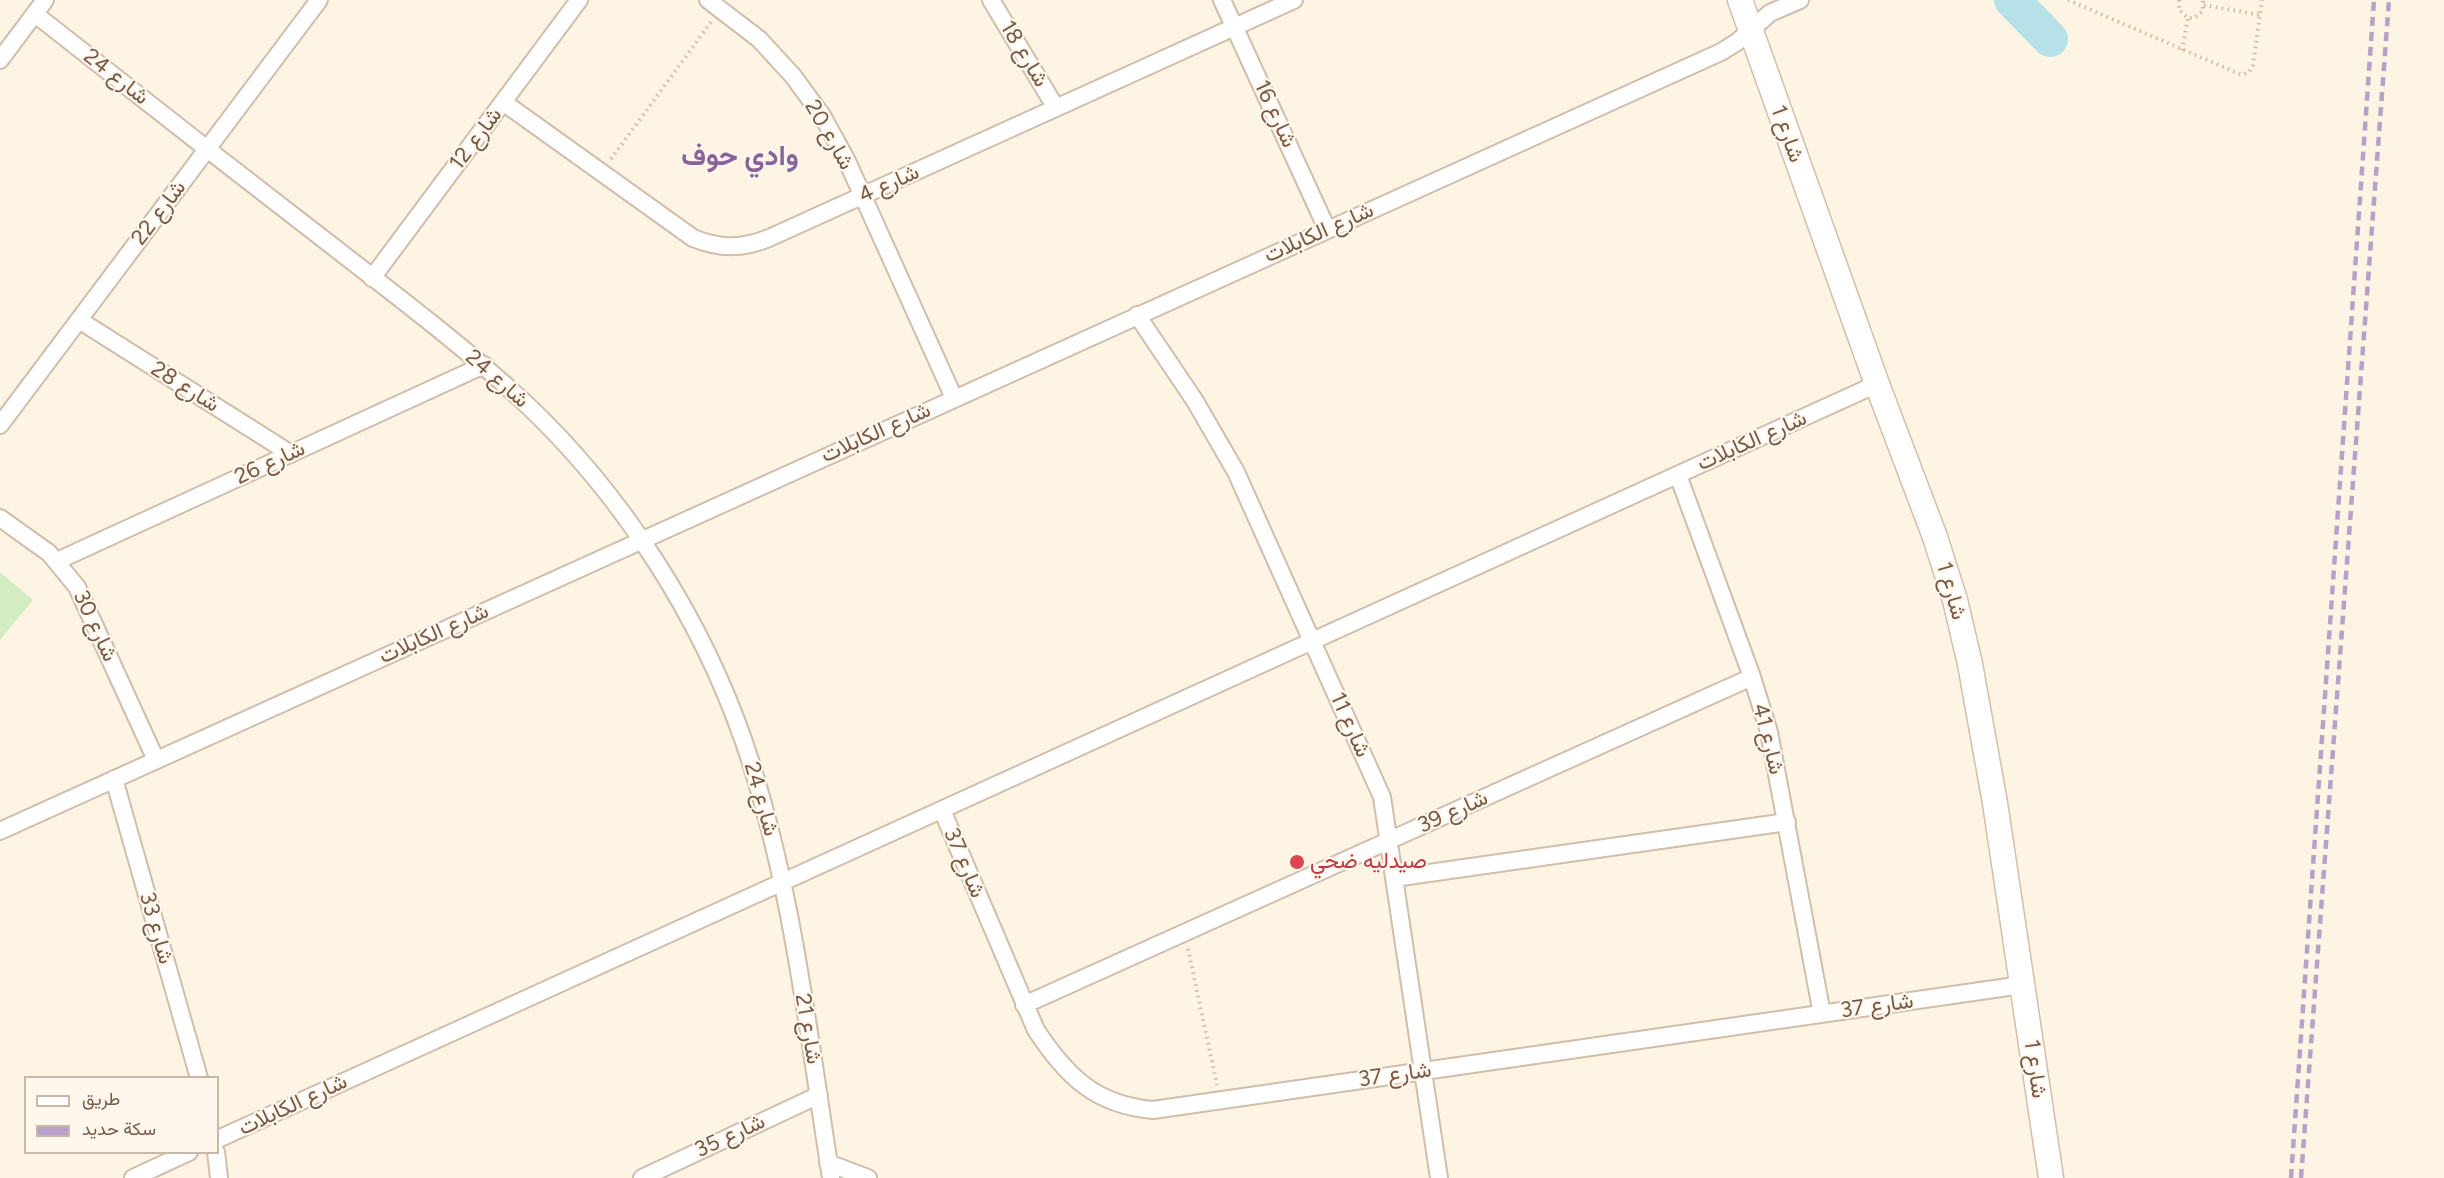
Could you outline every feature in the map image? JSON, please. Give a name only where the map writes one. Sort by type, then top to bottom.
[{"type":"street","points":[[0,60],[45,0]]},
{"type":"street","name":"شارع 22","points":[[0,425],[319,0]]},
{"type":"street","name":"شارع 12","points":[[372,278],[579,0]]},
{"type":"street","name":"شارع 18","points":[[991,0],[1056,108]]},
{"type":"street","name":"شارع 16","points":[[1222,0],[1328,229]]},
{"type":"street","name":"شارع 4","points":[[503,102],[693,238],[723,247],[754,244],[1294,0]]},
{"type":"street","name":"شارع 1","points":[[1740,0],[1877,384],[1935,537],[1957,610],[1970,664],[1995,803],[2049,1178]]},
{"type":"street","name":"شارع الكابلات","points":[[0,831],[1722,52],[1770,12],[1800,0]]},
{"type":"street","name":"شارع 20","points":[[714,5],[759,39],[793,76],[823,117],[862,196],[954,398]]},
{"type":"street","name":"شارع 24","points":[[35,14],[484,365],[568,447],[641,540],[680,603],[714,669],[743,738],[762,798],[782,881]]},
{"type":"street","name":"شارع 11","points":[[1137,315],[1196,401],[1236,472],[1382,797],[1438,1178]]},
{"type":"street","name":"شارع 28","points":[[79,320],[291,454]]},
{"type":"street","name":"شارع 26","points":[[57,561],[484,365]]},
{"type":"street","name":"شارع الكابلات","points":[[219,1139],[1877,384]]},
{"type":"street","name":"شارع 41","points":[[1678,475],[1752,677],[1769,732],[1822,1014]]},
{"type":"street","name":"شارع 30","points":[[0,518],[57,561],[77,587],[156,760]]},
{"type":"street","name":"شارع 39","points":[[1024,1005],[1752,677]]},
{"type":"street","name":"شارع 33","points":[[114,779],[199,1076]]},
{"type":"street","name":"شارع 37","points":[[942,810],[1024,1005],[1046,1046],[1069,1073],[1095,1094],[1131,1108],[1154,1110],[1220,1101],[2022,985]]},
{"type":"street","points":[[1394,878],[1787,822]]},
{"type":"street","name":"شارع 21","points":[[782,881],[830,1170]]},
{"type":"street","name":"شارع 35","points":[[642,1178],[819,1095]]},
{"type":"street","points":[[133,1178],[185,1154]]},
{"type":"street","points":[[216,1154],[219,1178]]},
{"type":"street","points":[[830,1170],[868,1178]]},
{"type":"path","points":[[2068,0],[2238,75],[2246,74],[2253,64],[2262,0]]},
{"type":"path","points":[[2179,0],[2179,10],[2188,18]]},
{"type":"path","points":[[2188,18],[2199,15],[2204,2],[2260,15]]},
{"type":"path","points":[[602,172],[714,5]]},
{"type":"path","points":[[2181,50],[2188,18]]},
{"type":"path","points":[[1184,933],[1220,1101]]},
{"type":"green space","points":[[0,572],[33,600],[0,640]]},
{"type":"waterway","points":[[2012,0],[2050,39]]},
{"type":"railway","points":[[2291,1178],[2374,0]]},
{"type":"railway","points":[[2301,1178],[2389,0]]},
{"type":"place","name":"صيدليه ضحي","points":[[1297,862]]},
{"type":"district","name":"وادي حوف","points":[[740,157]]}]
